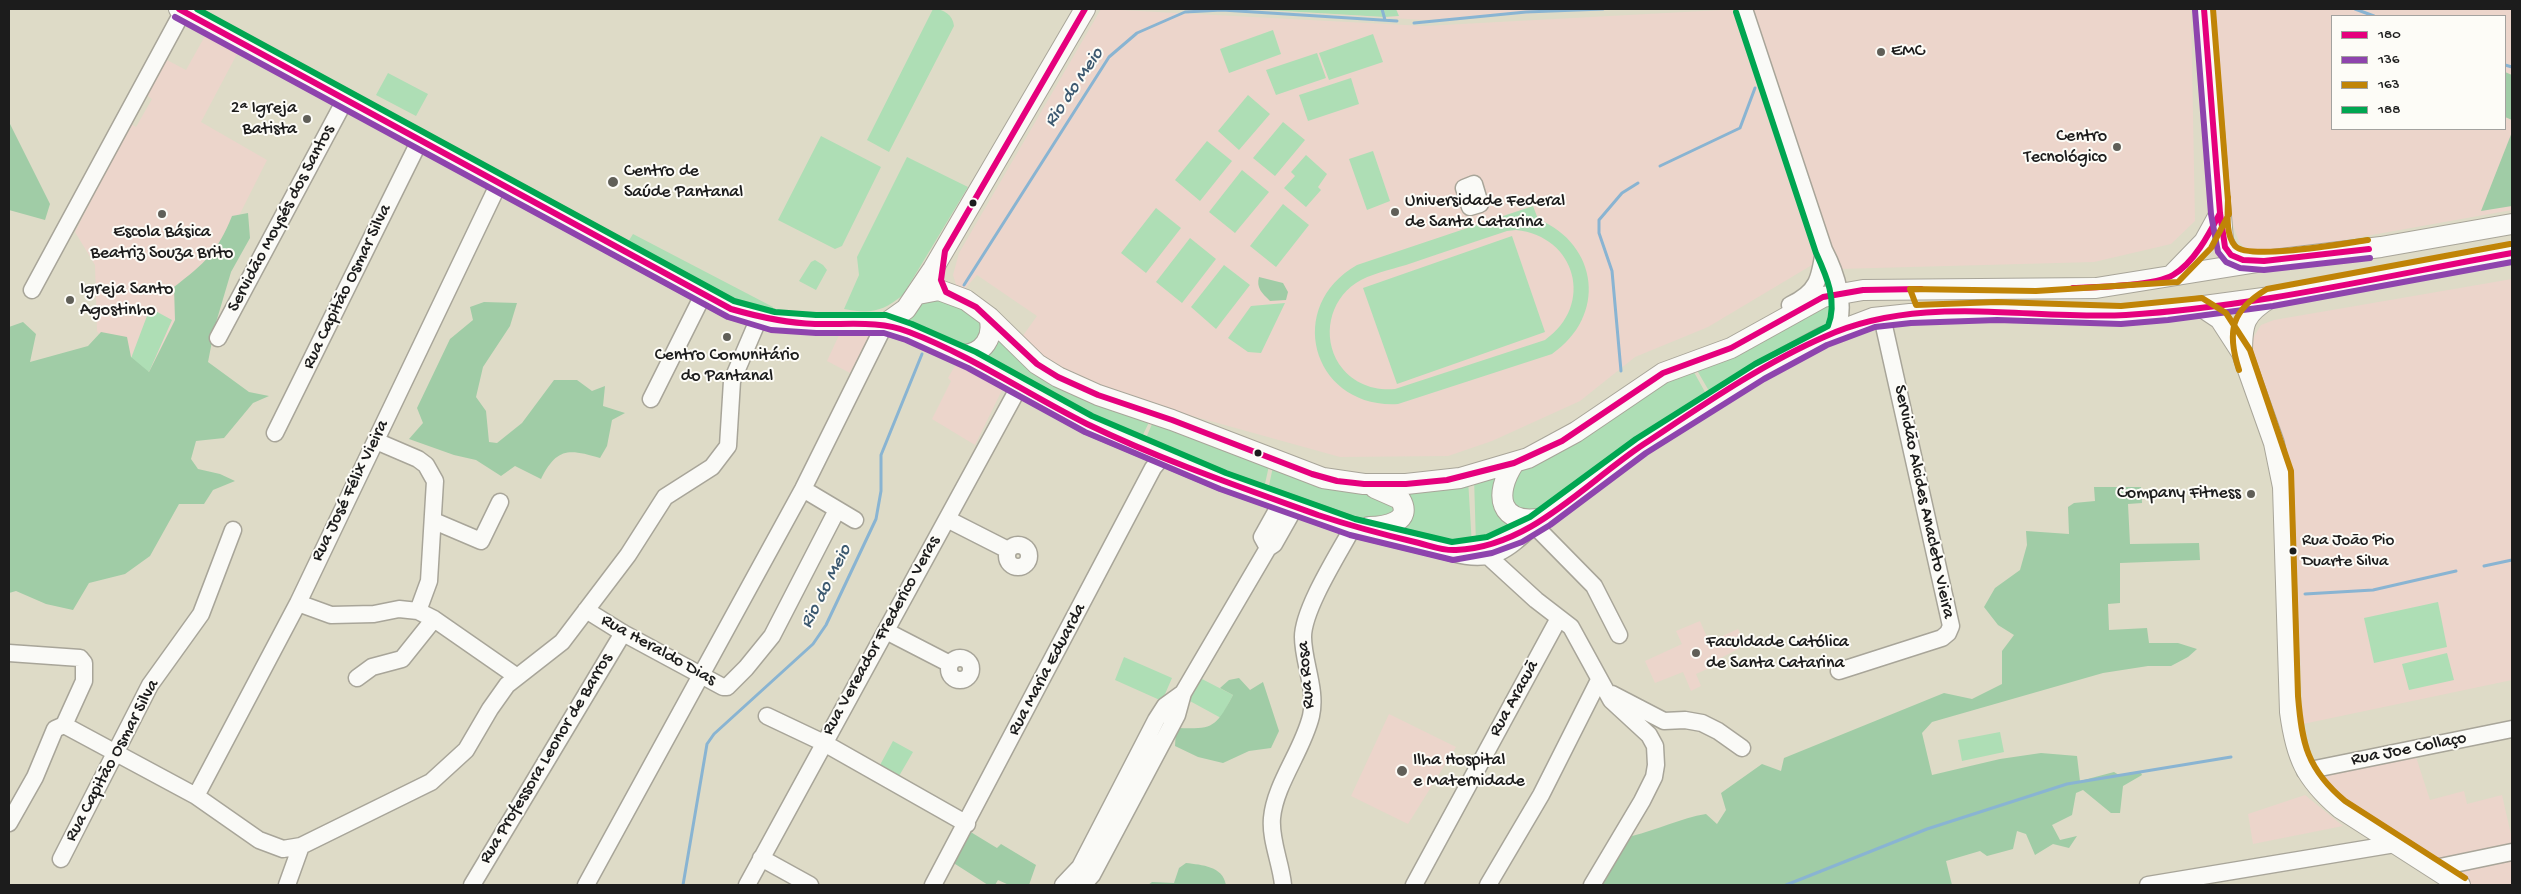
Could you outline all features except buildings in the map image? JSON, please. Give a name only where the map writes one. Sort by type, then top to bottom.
[{"type":"main road","points":[[909,332],[905,318],[912,301],[945,252],[1085,9]]},
{"type":"main road","points":[[2204,9],[2223,240],[2231,255],[2243,260],[2264,261]]},
{"type":"main road","points":[[181,10],[731,309],[759,318],[799,324],[885,324],[909,332],[963,355],[1088,424],[1163,456],[1288,505],[1356,527],[1442,549],[1465,550],[1490,545],[1539,521],[1648,442],[1760,371],[1835,332],[1882,317],[1910,314],[1997,311],[2121,315],[2202,307],[2271,297],[2512,254]]},
{"type":"main road","points":[[2165,276],[2204,242],[2220,213]]},
{"type":"main road","points":[[1910,314],[1901,290],[1904,278],[2036,282],[2165,276],[2264,261],[2372,248],[2512,224]]},
{"type":"main road","points":[[945,252],[941,280],[946,292]]},
{"type":"main road","points":[[885,324],[912,301],[930,290],[946,292],[966,300],[989,318],[1037,364],[1074,385],[1312,474],[1337,481],[1364,484],[1406,484],[1447,480],[1514,463],[1562,441],[1663,373],[1720,353],[1832,289],[1901,290]]},
{"type":"main road","points":[[2242,353],[2242,335],[2252,308],[2271,297]]},
{"type":"main road","points":[[2202,307],[2220,319],[2242,353],[2274,443],[2282,472],[2289,697],[2295,744],[2305,771],[2322,793],[2340,808],[2449,880]]},
{"type":"main road","points":[[963,355],[980,350],[988,341],[991,330],[989,318]]},
{"type":"main road","points":[[1514,463],[1504,478],[1502,490],[1507,511],[1514,517],[1527,521],[1539,521]]},
{"type":"main road","points":[[1356,527],[1393,525],[1400,520],[1404,511],[1400,499],[1364,484]]},
{"type":"street","points":[[1744,9],[1824,250],[1829,286],[1832,289],[1842,316],[1835,332]]},
{"type":"street","points":[[32,290],[181,10]]},
{"type":"street","name":"Servidão Moysés dos Santos","points":[[218,338],[345,100]]},
{"type":"street","name":"Rua Capitão Osmar Silva","points":[[275,433],[420,140]]},
{"type":"street","name":"Rua José Félix Vieira","points":[[196,796],[298,603],[499,183]]},
{"type":"street","points":[[1742,342],[1756,325],[1770,315],[1806,298],[1820,278],[1824,250]]},
{"type":"street","points":[[652,399],[703,294]]},
{"type":"street","name":"Servidão Alcides Anacleto Vieira","points":[[1839,670],[1942,638],[1948,633],[1951,626],[1882,317]]},
{"type":"street","points":[[9,823],[35,776],[56,728],[64,726],[196,796],[270,846],[283,849],[301,846],[431,782],[466,750],[500,692],[516,676],[557,646],[628,555],[665,497],[712,467],[728,446],[732,381],[759,318]]},
{"type":"street","points":[[586,885],[803,489],[885,324]]},
{"type":"street","name":"Rua Vereador Frederico Veras","points":[[747,885],[1019,387]]},
{"type":"street","points":[[376,441],[418,460],[431,472],[436,492],[429,581],[418,611]]},
{"type":"street","name":"Rua Maria Eduarda","points":[[933,885],[967,824],[1153,468],[1163,456]]},
{"type":"street","points":[[803,489],[855,520]]},
{"type":"street","points":[[434,521],[481,541],[500,502]]},
{"type":"street","points":[[1063,885],[1085,876],[1121,802],[1156,720],[1165,706],[1182,693],[1268,548],[1262,537],[1288,505]]},
{"type":"street","name":"Rua Heraldo Dias","points":[[586,610],[700,676],[723,687],[731,685],[772,636],[837,510]]},
{"type":"street","points":[[947,519],[1008,550]]},
{"type":"street","points":[[1442,549],[1475,558],[1489,557],[1508,548],[1539,521],[1594,586],[1619,634]]},
{"type":"street","name":"Rua Rosa","points":[[1283,885],[1280,860],[1272,829],[1272,818],[1280,792],[1312,714],[1312,696],[1303,635],[1311,606],[1356,527]]},
{"type":"street","name":"Rua Capitão Osmar Silva","points":[[61,859],[150,685],[201,614],[233,530]]},
{"type":"street","points":[[1489,557],[1576,634],[1599,680],[1664,721],[1685,720],[1702,723],[1718,731],[1742,748]]},
{"type":"street","points":[[298,603],[332,615],[374,614],[399,609],[418,611],[434,619],[516,676]]},
{"type":"street","name":"Rua Aracuã","points":[[1414,885],[1559,618]]},
{"type":"street","points":[[357,678],[372,667],[402,659],[434,619]]},
{"type":"street","points":[[886,631],[950,664]]},
{"type":"street","name":"Rua Professora Leonor de Barros","points":[[472,885],[623,633]]},
{"type":"street","points":[[9,653],[80,658],[84,662],[84,681],[64,726]]},
{"type":"street","points":[[1488,885],[1541,795],[1599,680]]},
{"type":"street","points":[[1592,885],[1642,801],[1654,777],[1656,765],[1655,746],[1649,735],[1611,700],[1616,692]]},
{"type":"street","points":[[767,716],[824,743],[967,824]]},
{"type":"street","name":"Rua Joe Collaço","points":[[2305,771],[2512,729]]},
{"type":"street","points":[[2148,885],[2395,844]]},
{"type":"street","points":[[287,885],[301,846]]},
{"type":"street","points":[[2449,880],[2469,861],[2512,852]]},
{"type":"street","points":[[762,858],[810,885]]},
{"type":"street","points":[[2449,880],[2469,861]]},
{"type":"shaded area","name":"Universidade Federal de Santa Catarina","points":[[1101,9],[1424,26],[1740,9],[1822,259],[1708,327],[1635,357],[1580,401],[1492,441],[1448,456],[1340,457],[1113,394],[1049,361],[1022,337],[1037,316],[977,275],[963,291],[957,288],[953,275],[959,253]]},
{"type":"shaded area","points":[[1251,9],[1597,9],[1424,20]]},
{"type":"shaded area","points":[[1749,9],[2191,9],[2195,221],[2171,244],[2094,262],[1838,269]]},
{"type":"shaded area","points":[[2213,9],[2512,9],[2512,210],[2265,254],[2247,250],[2239,242],[2233,224],[2226,183]]},
{"type":"shaded area","name":"Escola Básica Beatriz Souza Brito","points":[[205,36],[237,54],[201,122],[267,160],[154,385],[125,368],[97,331],[95,265],[75,232],[129,123],[136,127],[152,99],[146,95],[165,59],[186,70]]},
{"type":"shaded area","points":[[2512,279],[2512,680],[2303,724],[2292,468],[2252,354],[2253,338],[2261,325],[2274,320]]},
{"type":"shaded area","points":[[871,332],[850,373],[827,361],[840,333]]},
{"type":"shaded area","points":[[956,364],[1003,388],[975,445],[932,419],[951,381],[948,378]]},
{"type":"shaded area","name":"Faculdade Católica de Santa Catarina","points":[[1700,621],[1709,642],[1738,629],[1746,645],[1715,661],[1716,665],[1696,674],[1701,686],[1691,691],[1683,672],[1655,683],[1645,661],[1682,644],[1676,631]]},
{"type":"shaded area","name":"Ilha Hospital e Maternidade","points":[[1389,714],[1456,747],[1408,824],[1351,796]]},
{"type":"shaded area","points":[[2415,754],[2430,800],[2464,791],[2467,804],[2502,795],[2512,839],[2512,885],[2467,885],[2373,822],[2318,778]]},
{"type":"shaded area","points":[[2305,795],[2343,826],[2253,844],[2248,814]]},
{"type":"green space","points":[[933,9],[947,13],[952,19],[954,26],[889,152],[867,140]]},
{"type":"green space","points":[[1251,9],[1396,9],[1399,16],[1384,17]]},
{"type":"green space","points":[[1273,30],[1281,54],[1229,73],[1220,49]]},
{"type":"green space","points":[[1373,34],[1383,62],[1329,80],[1319,53]]},
{"type":"green space","points":[[1317,53],[1326,78],[1276,95],[1266,70]]},
{"type":"green space","points":[[2506,72],[2512,75],[2512,120],[2506,117]]},
{"type":"green space","points":[[388,73],[428,94],[416,116],[376,95]]},
{"type":"green space","points":[[1351,78],[1359,104],[1308,121],[1299,95]]},
{"type":"green space","points":[[1248,95],[1270,114],[1239,150],[1218,131]]},
{"type":"green space","points":[[9,122],[50,204],[45,220],[9,210]]},
{"type":"green space","points":[[1283,122],[1305,140],[1275,176],[1253,158]]},
{"type":"green space","points":[[2512,132],[2512,206],[2481,211]]},
{"type":"green space","points":[[821,136],[881,167],[842,246],[835,249],[778,220]]},
{"type":"green space","points":[[1207,141],[1232,161],[1200,201],[1175,180]]},
{"type":"green space","points":[[1373,151],[1390,201],[1367,210],[1349,159]]},
{"type":"green space","points":[[1306,155],[1327,174],[1318,187],[1321,190],[1306,207],[1284,188],[1295,176],[1291,172]]},
{"type":"green space","points":[[907,157],[968,187],[903,295],[889,305],[875,310],[844,309],[859,275],[857,257]]},
{"type":"green space","points":[[1242,170],[1269,192],[1235,233],[1209,212]]},
{"type":"green space","points":[[1283,204],[1309,225],[1276,267],[1250,246]]},
{"type":"green space","points":[[1533,206],[1538,219],[1558,231],[1574,246],[1584,263],[1588,282],[1588,301],[1582,321],[1570,338],[1552,354],[1398,404],[1369,401],[1345,390],[1328,373],[1318,352],[1315,329],[1320,305],[1334,283],[1357,265]],"holes":[[[1516,230],[1537,235],[1553,245],[1565,258],[1572,274],[1574,291],[1570,309],[1561,325],[1545,340],[1395,389],[1379,389],[1357,381],[1344,371],[1339,364],[1331,342],[1331,320],[1334,309],[1340,299],[1356,283],[1373,275],[1507,231]]]},
{"type":"green space","points":[[1156,208],[1181,228],[1146,273],[1121,253]]},
{"type":"green space","points":[[248,213],[250,238],[231,272],[215,326],[208,362],[249,392],[269,396],[253,403],[224,438],[196,441],[191,459],[198,469],[220,474],[235,481],[213,490],[204,504],[179,504],[150,556],[125,574],[89,583],[73,610],[46,604],[16,591],[9,593],[9,327],[23,322],[36,334],[30,362],[88,346],[101,332],[127,337],[131,357],[149,372],[175,320],[174,287],[209,256],[221,239],[232,216]]},
{"type":"green space","points":[[633,234],[773,307],[773,309],[726,298],[628,242]]},
{"type":"green space","points":[[1512,236],[1545,332],[1397,384],[1363,288]]},
{"type":"green space","points":[[1190,238],[1216,259],[1182,303],[1156,282]]},
{"type":"green space","points":[[815,260],[827,270],[816,290],[799,281],[811,262]]},
{"type":"green space","points":[[1224,265],[1250,285],[1216,329],[1191,307]]},
{"type":"green space","points":[[1259,277],[1283,283],[1288,292],[1286,300],[1270,301],[1259,287]]},
{"type":"green space","points":[[924,293],[987,319],[972,351],[909,327],[907,320]]},
{"type":"green space","points":[[1838,299],[1832,330],[1713,398],[1694,365]]},
{"type":"green space","points":[[484,302],[517,303],[510,326],[483,367],[476,397],[486,411],[489,442],[497,443],[522,423],[554,380],[577,380],[592,391],[605,386],[603,406],[625,413],[612,420],[607,446],[600,458],[580,453],[565,453],[553,461],[541,479],[515,466],[501,476],[476,460],[454,455],[409,439],[423,423],[417,408],[450,339],[473,320],[470,307]]},
{"type":"green space","points":[[1285,303],[1261,353],[1248,352],[1228,338],[1251,306]]},
{"type":"green space","points":[[150,308],[172,320],[149,372],[130,361]]},
{"type":"green space","points":[[994,326],[1032,363],[1152,416],[1139,443],[982,354]]},
{"type":"green space","points":[[1690,365],[1710,401],[1542,515],[1509,509],[1516,469]]},
{"type":"green space","points":[[1155,417],[1270,461],[1263,493],[1143,445]]},
{"type":"green space","points":[[1274,462],[1366,490],[1400,509],[1377,524],[1267,495]]},
{"type":"green space","points":[[1508,468],[1499,489],[1531,524],[1476,545],[1474,477]]},
{"type":"green space","points":[[1468,479],[1472,546],[1396,528],[1399,494]]},
{"type":"green space","points":[[2094,487],[2141,487],[2142,503],[2128,504],[2130,544],[2199,543],[2200,560],[2120,563],[2120,603],[2108,604],[2109,630],[2147,628],[2149,643],[2178,643],[2197,649],[2188,657],[2171,666],[2148,666],[2103,673],[1932,722],[1922,733],[1932,775],[2000,759],[2041,753],[2077,756],[2080,781],[2114,772],[2119,775],[2140,771],[2142,775],[2123,786],[2120,813],[2111,813],[2083,790],[2076,793],[2072,815],[2052,825],[2060,840],[2077,836],[2069,848],[2053,844],[2035,855],[2026,834],[2017,831],[2013,849],[1987,856],[1980,851],[1946,861],[1952,885],[1599,885],[1632,836],[1687,818],[1706,814],[1717,824],[1726,810],[1721,793],[1762,764],[1781,771],[1784,758],[1944,693],[1972,699],[2002,684],[2002,651],[2014,635],[1998,625],[1984,607],[1995,588],[2020,570],[2027,545],[2026,531],[2069,534],[2068,507],[2074,503],[2095,501]]},
{"type":"green space","points":[[2438,602],[2447,647],[2374,663],[2364,618]]},
{"type":"green space","points":[[2447,653],[2454,680],[2409,690],[2402,664]]},
{"type":"green space","points":[[1124,657],[1172,678],[1162,701],[1115,680]]},
{"type":"green space","points":[[1200,678],[1233,695],[1221,718],[1188,700]]},
{"type":"green space","points":[[1239,678],[1250,690],[1263,682],[1279,731],[1271,748],[1249,751],[1223,763],[1198,757],[1175,746],[1176,728],[1206,727],[1217,721],[1233,695],[1220,688],[1229,680]]},
{"type":"green space","points":[[2000,732],[2004,752],[1962,761],[1958,740]]},
{"type":"green space","points":[[893,741],[913,752],[899,776],[880,765]]},
{"type":"green space","points":[[969,831],[997,848],[1001,844],[1036,865],[1029,885],[1009,885],[998,880],[995,885],[988,885],[952,862]]},
{"type":"green space","points":[[1186,863],[1216,870],[1221,874],[1226,885],[1148,885],[1152,882],[1174,883],[1179,868]]},
{"type":"waterway","points":[[1382,9],[1385,20]]},
{"type":"waterway","name":"Rio do Meio","points":[[1414,23],[1526,12],[1603,9]]},
{"type":"waterway","name":"Rio do Meio","points":[[2355,9],[2371,15]]},
{"type":"waterway","name":"Rio do Meio","points":[[964,285],[1109,57],[1137,33],[1185,12],[1222,10],[1397,21]]},
{"type":"waterway","name":"Rio do Meio","points":[[2506,65],[2512,67]]},
{"type":"waterway","points":[[1660,166],[1740,128],[1755,88]]},
{"type":"waterway","points":[[1621,371],[1612,271],[1599,233],[1599,220],[1622,193],[1638,183]]},
{"type":"waterway","name":"Rio do Meio","points":[[683,885],[707,744],[714,734],[813,644],[826,625],[876,519],[881,491],[881,455],[922,354]]},
{"type":"waterway","points":[[2484,566],[2512,560]]},
{"type":"waterway","points":[[2305,594],[2373,590],[2456,571]]},
{"type":"waterway","points":[[1786,885],[1927,829],[2067,784],[2231,757]]},
{"type":"transit line","name":"180","points":[[179,9],[731,309],[793,322],[875,324],[898,328],[955,352],[1087,424],[1172,461],[1330,519],[1447,550],[1483,546],[1509,538],[1533,525],[1644,444],[1732,387],[1801,348],[1824,337],[1861,324],[1898,316],[1936,312],[1973,311],[2088,316],[2174,311],[2320,290],[2512,253]]},
{"type":"transit line","name":"188","points":[[197,9],[734,301],[775,312],[816,315],[886,315],[912,324],[976,352],[1092,416],[1226,473],[1355,519],[1452,542],[1487,537],[1530,517],[1636,439],[1755,364],[1828,326],[1832,307],[1830,288],[1816,253],[1736,12]]},
{"type":"transit line","name":"180","points":[[1085,9],[945,251],[941,280],[946,292],[976,307],[1037,364],[1058,377],[1098,395],[1172,420],[1312,474],[1337,481],[1364,484],[1406,484],[1447,480],[1514,463],[1562,441],[1663,373],[1731,348],[1823,297],[1863,290],[1921,289]]},
{"type":"transit line","name":"180","points":[[2204,9],[2220,213],[2225,247],[2231,255],[2243,260],[2264,261],[2369,249]]},
{"type":"transit line","name":"163","points":[[2213,9],[2229,214],[2211,248],[2178,282],[2036,291],[1910,289],[1916,305],[1997,302],[2121,306],[2202,298],[2226,313],[2250,350],[2291,471],[2298,696],[2305,742],[2314,766],[2322,778],[2345,801],[2465,878]]},
{"type":"transit line","name":"136","points":[[2195,10],[2211,214],[2218,252],[2226,262],[2240,268],[2264,270],[2370,258]]},
{"type":"transit line","name":"136","points":[[175,17],[728,317],[771,330],[816,333],[884,333],[906,340],[968,368],[1085,432],[1220,489],[1350,535],[1453,560],[1492,553],[1522,542],[1550,525],[1646,453],[1764,379],[1827,345],[1875,327],[1911,323],[1997,320],[2121,324],[2168,320],[2273,306],[2512,262]]},
{"type":"transit line","name":"163","points":[[2228,197],[2230,236],[2235,246],[2244,250],[2259,252],[2298,250],[2368,240]]},
{"type":"transit line","name":"180","points":[[2073,288],[2139,284],[2153,282],[2173,275],[2181,270],[2194,256],[2220,213]]},
{"type":"transit line","name":"163","points":[[2239,370],[2233,343],[2235,322],[2239,313],[2246,305],[2267,289],[2510,244]]},
{"type":"place","name":"EMC","points":[[1881,52]]},
{"type":"place","name":"2ª Igreja Batista","points":[[307,119]]},
{"type":"place","name":"Centro Tecnológico","points":[[2117,147]]},
{"type":"place","name":"Centro de Saúde Pantanal","points":[[613,182]]},
{"type":"place","name":"Universidade Federal de Santa Catarina","points":[[1395,212]]},
{"type":"place","name":"Escola Básica Beatriz Souza Brito","points":[[162,214]]},
{"type":"place","name":"Igreja Santo Agostinho","points":[[70,300]]},
{"type":"place","name":"Centro Comunitário do Pantanal","points":[[727,337]]},
{"type":"place","name":"Company Fitness","points":[[2251,494]]},
{"type":"place","name":"Rua João Pio Duarte Silva","points":[[2293,551]]},
{"type":"place","name":"Faculdade Católica de Santa Catarina","points":[[1696,653]]},
{"type":"place","name":"Ilha Hospital e Maternidade","points":[[1402,771]]}]
